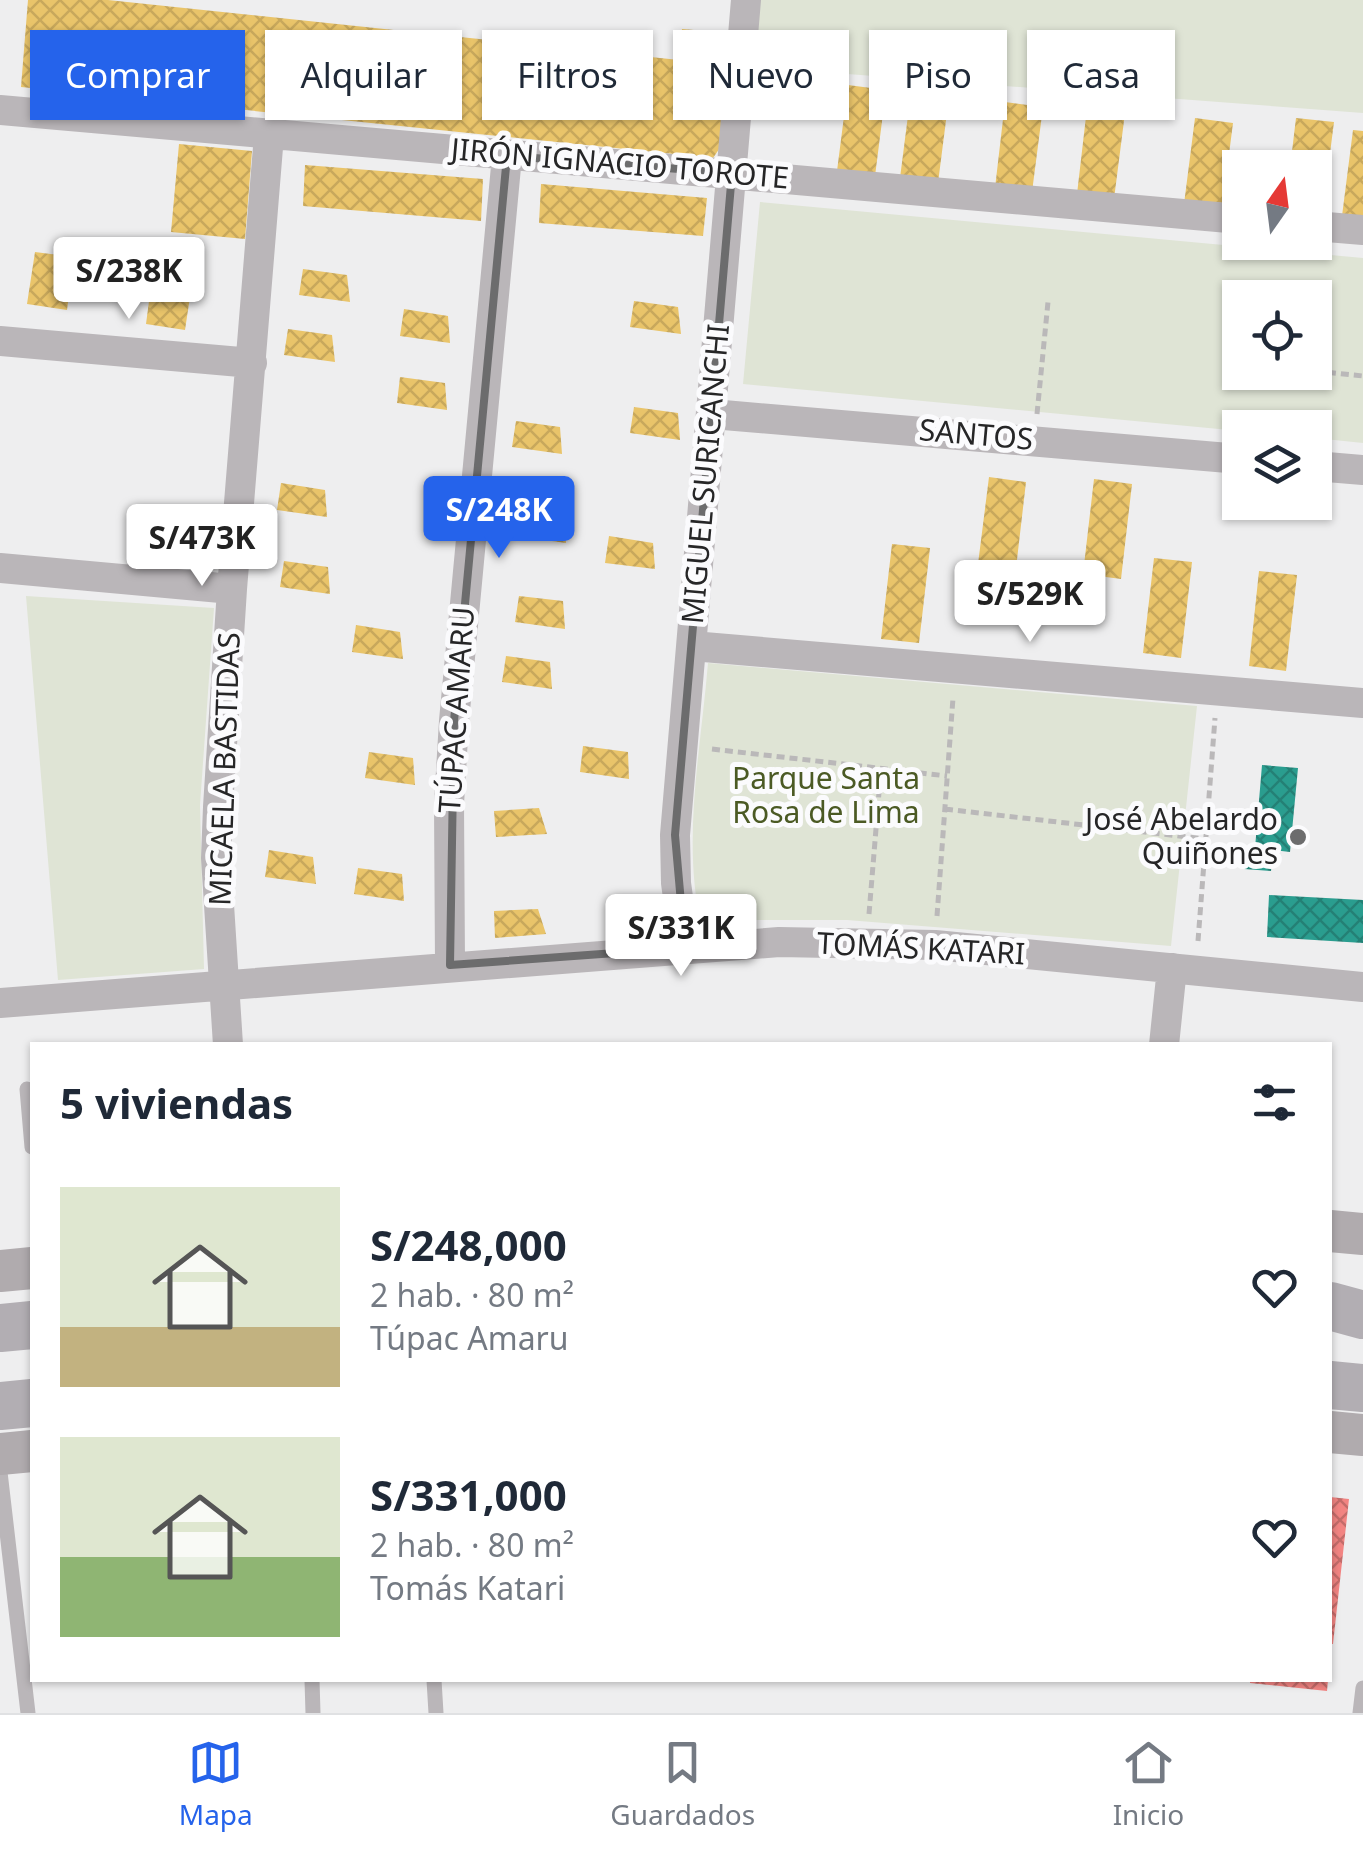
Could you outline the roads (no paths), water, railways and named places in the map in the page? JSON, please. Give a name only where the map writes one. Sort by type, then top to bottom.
[{"type":"main road","points":[[1332,1230],[1363,1234]]},
{"type":"main road","points":[[0,1272],[30,1268]]},
{"type":"main road","points":[[1332,1310],[1363,1316]]},
{"type":"main road","points":[[0,1328],[30,1325]]},
{"type":"main road","points":[[0,1406],[30,1403]]},
{"type":"main road","points":[[1332,1432],[1363,1435]]},
{"type":"main road","points":[[0,1454],[30,1451]]},
{"type":"street","name":"MIGUEL SURICANCHI","points":[[685,948],[676,883],[675,835],[746,0]]},
{"type":"street","name":"JIRÓN IGNACIO TOROTE","points":[[0,110],[1222,217]]},
{"type":"street","name":"MICAELA BASTIDAS","points":[[228,1042],[216,858],[232,589],[269,135]]},
{"type":"street","name":"TÚPAC AMARU","points":[[450,966],[449,804],[454,722],[507,156]]},
{"type":"street","points":[[1332,227],[1363,230]]},
{"type":"street","points":[[0,341],[252,364]]},
{"type":"street","name":"SANTOS","points":[[712,414],[1222,457]]},
{"type":"street","points":[[1332,467],[1363,470]]},
{"type":"street","points":[[0,568],[232,589]]},
{"type":"street","points":[[692,646],[1363,702]]},
{"type":"street","name":"TOMÁS KATARI","points":[[0,1002],[779,942],[936,946],[1363,987]]},
{"type":"street","points":[[1165,1042],[1184,970]]},
{"type":"lane","points":[[27,1089],[30,1124]]},
{"type":"lane","points":[[0,1472],[28,1713]]},
{"type":"lane","points":[[312,1682],[312,1713]]},
{"type":"lane","points":[[434,1682],[436,1713]]},
{"type":"lane","points":[[1360,1713],[1363,1688]]},
{"type":"place","name":"José Abelardo Quiñones","points":[[1298,837]]},
{"type":"park label","name":"Parque Santa Rosa de Lima","points":[[826,796]]}]
